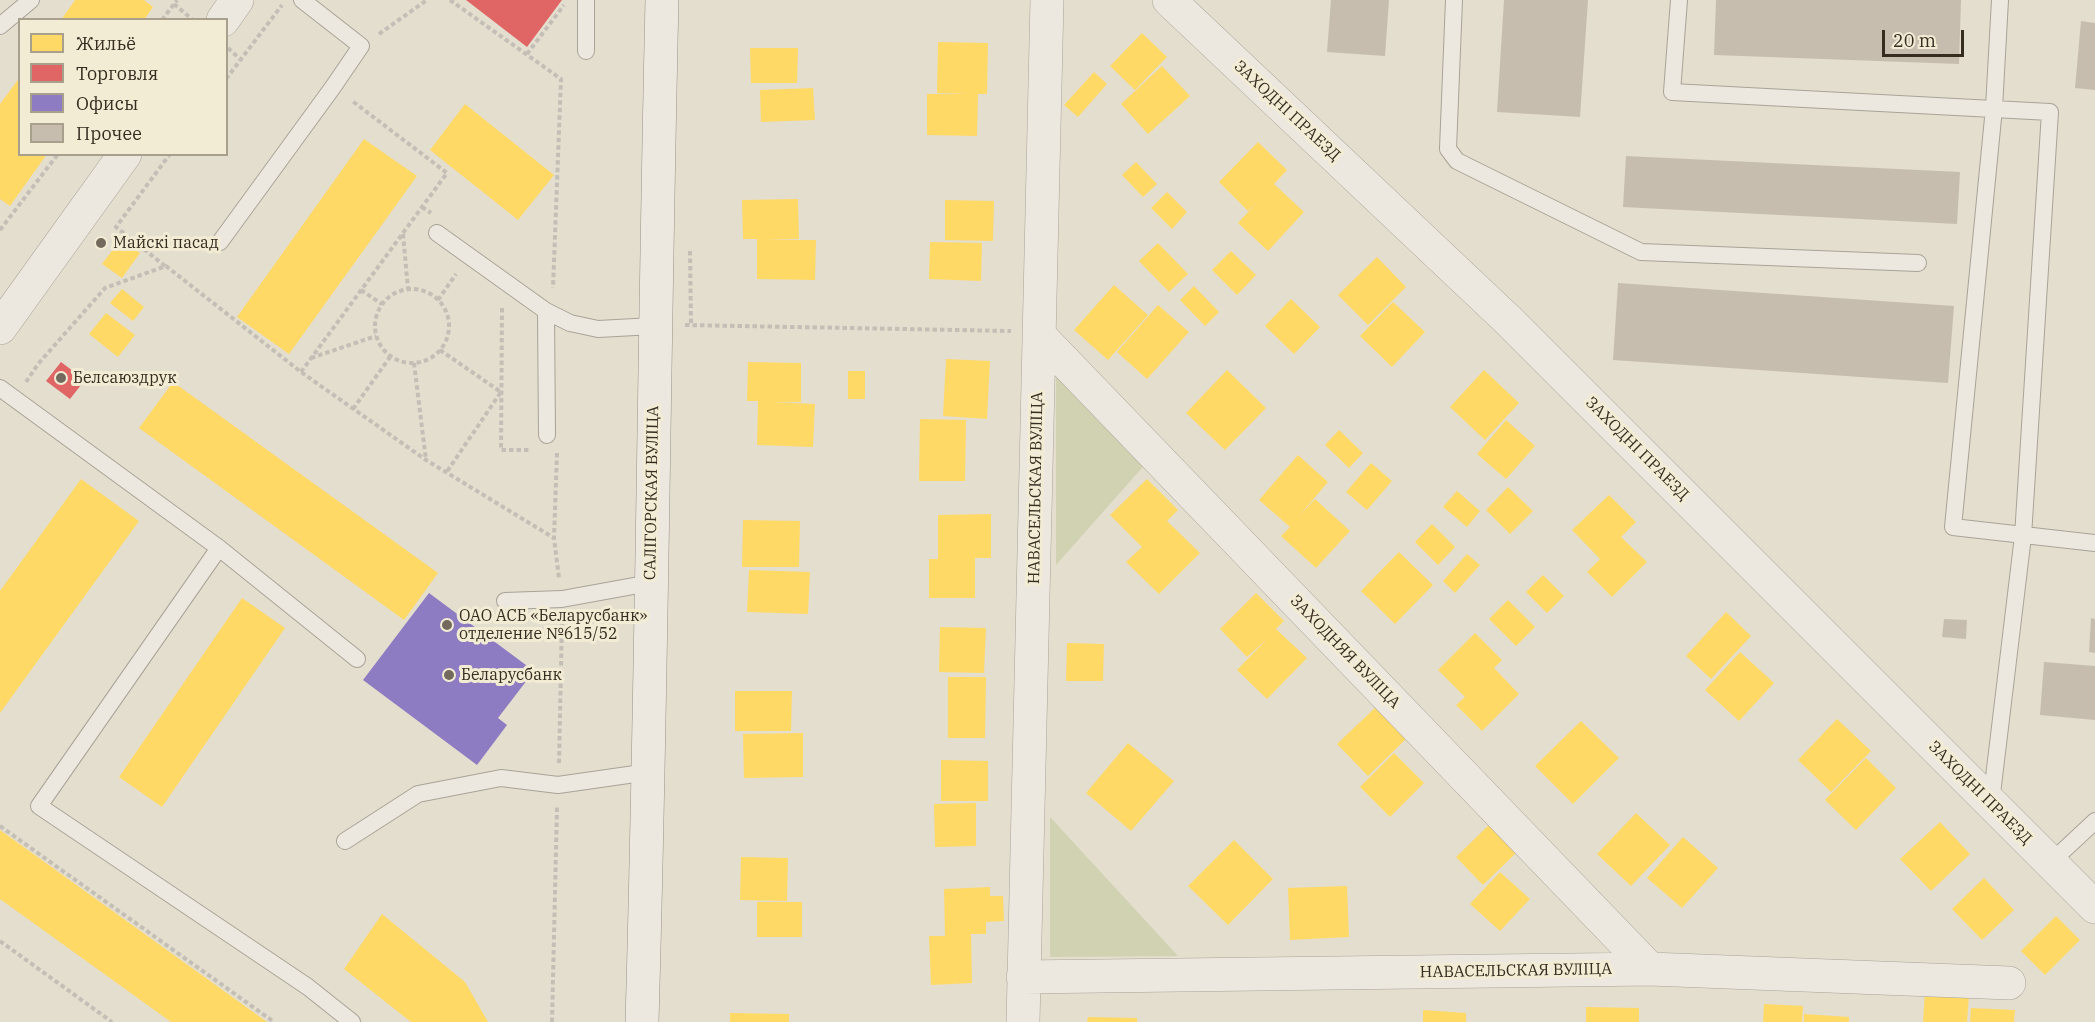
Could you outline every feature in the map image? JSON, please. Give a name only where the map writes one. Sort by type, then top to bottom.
[{"type":"street","points":[[224,18],[237,0]]},
{"type":"street","name":"САЛІГОРСКАЯ ВУЛІЦА","points":[[642,1022],[649,772],[654,326],[662,0]]},
{"type":"street","name":"НАВАСЕЛЬСКАЯ ВУЛІЦА","points":[[1023,1022],[1047,0]]},
{"type":"street","name":"ЗАХОДНІ ПРАЕЗД","points":[[1170,0],[1508,320],[2095,907]]},
{"type":"street","points":[[0,328],[124,156]]},
{"type":"street","name":"ЗАХОДНЯЯ ВУЛІЦА","points":[[1039,333],[1650,969]]},
{"type":"street","name":"НАВАСЕЛЬСКАЯ ВУЛІЦА","points":[[1023,977],[1650,969],[2008,983]]},
{"type":"lane","points":[[0,26],[31,0]]},
{"type":"lane","points":[[220,242],[361,46],[302,0]]},
{"type":"lane","points":[[586,0],[586,51]]},
{"type":"lane","points":[[1454,0],[1448,149],[1457,160],[1641,252],[1918,263]]},
{"type":"lane","points":[[1679,0],[1671,92],[2050,112],[2023,536],[1990,803]]},
{"type":"lane","points":[[2000,0],[1994,108],[1953,527],[2095,543]]},
{"type":"lane","points":[[437,233],[546,311],[570,323],[598,329],[654,326]]},
{"type":"lane","points":[[546,311],[546,435]]},
{"type":"lane","points":[[0,388],[219,548],[357,658]]},
{"type":"lane","points":[[219,548],[39,806],[308,987],[352,1022]]},
{"type":"lane","points":[[505,601],[562,599],[650,583]]},
{"type":"lane","points":[[345,841],[418,794],[501,778],[558,785],[649,772]]},
{"type":"lane","points":[[2050,863],[2095,821]]},
{"type":"path","points":[[228,76],[285,0]]},
{"type":"path","points":[[361,46],[427,0]]},
{"type":"path","points":[[450,0],[561,79],[553,288]]},
{"type":"path","points":[[526,55],[568,0]]},
{"type":"path","points":[[163,18],[175,2],[191,18]]},
{"type":"path","points":[[228,49],[241,60]]},
{"type":"path","points":[[301,372],[447,173],[333,87]]},
{"type":"path","points":[[0,230],[56,156]]},
{"type":"path","points":[[169,156],[116,227],[301,372],[353,409],[446,473],[554,538]]},
{"type":"path","points":[[422,207],[432,213]]},
{"type":"path","points":[[403,234],[408,289]]},
{"type":"path","points":[[15,399],[38,364],[105,288],[166,266]]},
{"type":"path","points":[[408,289],[419,289],[438,300],[445,309],[449,330],[446,340],[433,357],[414,363],[402,362],[390,357],[381,348],[376,336],[375,325],[381,304],[389,297],[408,289]]},
{"type":"path","points":[[361,290],[381,304]]},
{"type":"path","points":[[654,326],[1039,333]]},
{"type":"path","points":[[311,358],[376,336]]},
{"type":"path","points":[[440,350],[501,392],[446,473]]},
{"type":"path","points":[[353,409],[390,357]]},
{"type":"path","points":[[414,363],[426,460]]},
{"type":"path","points":[[0,826],[274,1022]]},
{"type":"path","points":[[0,941],[112,1022]]},
{"type":"green space","points":[[1056,370],[1149,460],[1056,565]]},
{"type":"green space","points":[[1050,817],[1178,956],[1050,957]]},
{"type":"building: Жильё","points":[[75,0],[144,0],[153,7],[145,18],[62,18]]},
{"type":"building: Жильё","points":[[1142,33],[1167,57],[1135,90],[1110,66]]},
{"type":"building: Жильё","points":[[938,42],[988,43],[987,94],[978,94],[977,136],[927,135],[927,94],[969,94],[937,93]]},
{"type":"building: Жильё","points":[[750,48],[798,48],[797,83],[751,83]]},
{"type":"building: Жильё","points":[[1162,66],[1190,96],[1148,134],[1121,104]]},
{"type":"building: Жильё","points":[[1094,72],[1107,84],[1078,117],[1064,105]]},
{"type":"building: Жильё","points":[[18,80],[18,156],[46,156],[10,206],[0,199],[0,104]]},
{"type":"building: Жильё","points":[[813,88],[815,120],[761,122],[760,90]]},
{"type":"building: Жильё","points":[[465,104],[554,175],[518,220],[430,150]]},
{"type":"building: Жильё","points":[[364,139],[417,176],[289,354],[237,317]]},
{"type":"building: Жильё","points":[[1258,142],[1287,170],[1274,184],[1304,212],[1268,251],[1238,223],[1258,201],[1248,211],[1219,182]]},
{"type":"building: Жильё","points":[[1136,162],[1157,184],[1143,197],[1122,175]]},
{"type":"building: Жильё","points":[[1167,192],[1187,212],[1172,229],[1151,208]]},
{"type":"building: Жильё","points":[[798,199],[799,239],[765,240],[816,240],[815,280],[757,279],[757,239],[743,239],[742,200]]},
{"type":"building: Жильё","points":[[945,200],[994,201],[993,241],[945,240]]},
{"type":"building: Жильё","points":[[121,239],[140,253],[122,278],[102,264]]},
{"type":"building: Жильё","points":[[930,242],[982,243],[981,281],[929,279]]},
{"type":"building: Жильё","points":[[1158,243],[1188,274],[1169,292],[1139,261]]},
{"type":"building: Жильё","points":[[1231,251],[1256,275],[1237,295],[1212,270]]},
{"type":"building: Жильё","points":[[1377,257],[1406,287],[1368,325],[1338,295]]},
{"type":"building: Жильё","points":[[1114,285],[1148,315],[1108,360],[1074,330]]},
{"type":"building: Жильё","points":[[1194,286],[1219,312],[1205,326],[1180,300]]},
{"type":"building: Жильё","points":[[122,289],[144,307],[133,321],[110,303]]},
{"type":"building: Жильё","points":[[1291,299],[1320,327],[1294,354],[1265,326]]},
{"type":"building: Жильё","points":[[1393,302],[1425,332],[1392,367],[1360,336]]},
{"type":"building: Жильё","points":[[1158,305],[1189,332],[1147,379],[1117,352]]},
{"type":"building: Жильё","points":[[106,313],[135,335],[118,357],[89,334]]},
{"type":"building: Жильё","points":[[946,359],[990,361],[987,419],[943,416]]},
{"type":"building: Жильё","points":[[748,362],[801,363],[801,402],[773,402],[815,404],[813,447],[757,445],[758,401],[747,401]]},
{"type":"building: Жильё","points":[[1227,370],[1266,408],[1225,450],[1186,413]]},
{"type":"building: Жильё","points":[[1484,370],[1519,403],[1485,440],[1450,407]]},
{"type":"building: Жильё","points":[[848,371],[865,371],[865,399],[848,399]]},
{"type":"building: Жильё","points":[[173,382],[438,573],[404,620],[139,428]]},
{"type":"building: Жильё","points":[[920,419],[966,420],[965,481],[919,481]]},
{"type":"building: Жильё","points":[[1506,420],[1535,446],[1506,479],[1477,454]]},
{"type":"building: Жильё","points":[[1339,430],[1363,453],[1349,468],[1325,445]]},
{"type":"building: Жильё","points":[[1298,455],[1328,482],[1298,517],[1315,499],[1350,531],[1316,568],[1281,536],[1290,527],[1259,500]]},
{"type":"building: Жильё","points":[[1371,463],[1392,481],[1367,510],[1346,492]]},
{"type":"building: Жильё","points":[[81,479],[139,521],[0,713],[0,591]]},
{"type":"building: Жильё","points":[[1147,479],[1178,510],[1167,521],[1200,553],[1159,594],[1126,562],[1142,547],[1110,515]]},
{"type":"building: Жильё","points":[[1508,487],[1533,511],[1510,534],[1486,510]]},
{"type":"building: Жильё","points":[[1457,491],[1480,511],[1467,527],[1443,507]]},
{"type":"building: Жильё","points":[[1609,495],[1636,522],[1621,537],[1647,562],[1612,597],[1587,572],[1600,559],[1572,530]]},
{"type":"building: Жильё","points":[[991,514],[991,558],[975,558],[975,598],[929,598],[929,559],[938,559],[938,515]]},
{"type":"building: Жильё","points":[[743,520],[800,521],[799,567],[742,567]]},
{"type":"building: Жильё","points":[[1432,524],[1455,547],[1438,565],[1415,542]]},
{"type":"building: Жильё","points":[[1399,552],[1433,585],[1395,624],[1361,591]]},
{"type":"building: Жильё","points":[[1467,554],[1480,565],[1455,593],[1443,581]]},
{"type":"building: Жильё","points":[[749,570],[810,572],[808,614],[747,612]]},
{"type":"building: Жильё","points":[[1543,575],[1564,596],[1547,613],[1526,592]]},
{"type":"building: Жильё","points":[[1256,593],[1284,621],[1276,629],[1307,658],[1267,699],[1237,670],[1267,639],[1247,657],[1220,629]]},
{"type":"building: Жильё","points":[[242,598],[285,628],[162,807],[119,777]]},
{"type":"building: Жильё","points":[[1508,600],[1535,627],[1516,646],[1489,619]]},
{"type":"building: Жильё","points":[[1726,612],[1751,636],[1711,679],[1686,656]]},
{"type":"building: Жильё","points":[[940,627],[986,628],[984,673],[939,672]]},
{"type":"building: Жильё","points":[[1475,633],[1502,660],[1494,668],[1519,694],[1482,731],[1456,705],[1465,697],[1438,670]]},
{"type":"building: Жильё","points":[[1067,643],[1104,644],[1103,681],[1066,681]]},
{"type":"building: Жильё","points":[[1740,652],[1774,683],[1739,721],[1705,690]]},
{"type":"building: Жильё","points":[[948,677],[986,677],[985,738],[948,738]]},
{"type":"building: Жильё","points":[[735,691],[792,691],[791,731],[735,731]]},
{"type":"building: Жильё","points":[[1379,704],[1409,736],[1368,776],[1337,744]]},
{"type":"building: Жильё","points":[[1837,719],[1871,751],[1831,792],[1798,760]]},
{"type":"building: Жильё","points":[[1581,721],[1619,758],[1573,804],[1535,766]]},
{"type":"building: Жильё","points":[[803,733],[803,777],[744,778],[743,734]]},
{"type":"building: Жильё","points":[[1128,743],[1174,781],[1131,831],[1086,793]]},
{"type":"building: Жильё","points":[[1394,753],[1424,783],[1390,817],[1360,787]]},
{"type":"building: Жильё","points":[[1866,758],[1896,788],[1856,830],[1825,800]]},
{"type":"building: Жильё","points":[[941,760],[988,761],[988,801],[941,801]]},
{"type":"building: Жильё","points":[[976,803],[976,846],[935,847],[934,804]]},
{"type":"building: Жильё","points":[[1636,813],[1670,845],[1631,886],[1597,854]]},
{"type":"building: Жильё","points":[[1492,822],[1519,850],[1483,885],[1456,857]]},
{"type":"building: Жильё","points":[[1940,822],[1970,854],[1931,891],[1900,859]]},
{"type":"building: Жильё","points":[[0,830],[267,1022],[171,1022],[0,899]]},
{"type":"building: Жильё","points":[[1683,837],[1718,868],[1682,908],[1647,878]]},
{"type":"building: Жильё","points":[[1234,840],[1273,879],[1228,925],[1188,886]]},
{"type":"building: Жильё","points":[[741,857],[788,858],[787,901],[740,900]]},
{"type":"building: Жильё","points":[[1500,872],[1530,899],[1500,931],[1470,904]]},
{"type":"building: Жильё","points":[[1984,878],[2014,910],[1982,940],[1952,909]]},
{"type":"building: Жильё","points":[[1347,886],[1349,937],[1290,940],[1288,888]]},
{"type":"building: Жильё","points":[[990,887],[990,896],[1003,896],[1004,921],[986,922],[986,934],[971,934],[972,983],[931,985],[929,936],[945,936],[944,889]]},
{"type":"building: Жильё","points":[[757,902],[802,902],[802,937],[757,937]]},
{"type":"building: Жильё","points":[[382,914],[465,982],[488,1022],[411,1022],[344,969]]},
{"type":"building: Жильё","points":[[2056,916],[2080,940],[2045,975],[2021,951]]},
{"type":"building: Жильё","points":[[1925,992],[1969,995],[1967,1022],[1923,1022]]},
{"type":"building: Жильё","points":[[1764,1004],[1803,1006],[1802,1022],[1763,1022]]},
{"type":"building: Жильё","points":[[1586,1007],[1639,1008],[1639,1022],[1586,1022]]},
{"type":"building: Жильё","points":[[1971,1008],[2015,1010],[2014,1022],[1970,1022]]},
{"type":"building: Жильё","points":[[1423,1010],[1466,1013],[1466,1022],[1423,1022]]},
{"type":"building: Жильё","points":[[730,1013],[789,1014],[789,1022],[730,1022]]},
{"type":"building: Жильё","points":[[1804,1014],[1849,1017],[1849,1022],[1804,1022]]},
{"type":"building: Жильё","points":[[1088,1017],[1137,1018],[1137,1022],[1087,1022]]},
{"type":"building: Торговля","points":[[466,0],[562,0],[527,47]]},
{"type":"building: Торговля","points":[[61,362],[85,380],[70,399],[46,381]]},
{"type":"building: Офисы","name":"Беларусбанк","points":[[429,593],[534,671],[498,718],[507,725],[477,765],[363,680]]},
{"type":"building: Прочее","points":[[1331,0],[1389,0],[1385,56],[1327,52]]},
{"type":"building: Прочее","points":[[1504,0],[1588,0],[1580,117],[1497,112]]},
{"type":"building: Прочее","points":[[1716,0],[1961,0],[1959,64],[1714,55]]},
{"type":"building: Прочее","points":[[2081,21],[2095,23],[2095,90],[2075,88]]},
{"type":"building: Прочее","points":[[1626,156],[1960,172],[1957,224],[1623,207]]},
{"type":"building: Прочее","points":[[1618,283],[1954,306],[1948,383],[1613,360]]},
{"type":"building: Прочее","points":[[2091,618],[2095,619],[2095,653],[2089,652]]},
{"type":"building: Прочее","points":[[1944,619],[1967,620],[1966,639],[1942,637]]},
{"type":"building: Прочее","points":[[2044,662],[2095,666],[2095,720],[2040,715]]},
{"type":"place","name":"Майскі пасад","points":[[101,243]]},
{"type":"place","name":"Белсаюздрук","points":[[61,378]]},
{"type":"place","name":"ОАО АСБ «Беларусбанк» отделение №615/52","points":[[447,625]]},
{"type":"place","name":"Беларусбанк","points":[[449,675]]}]
